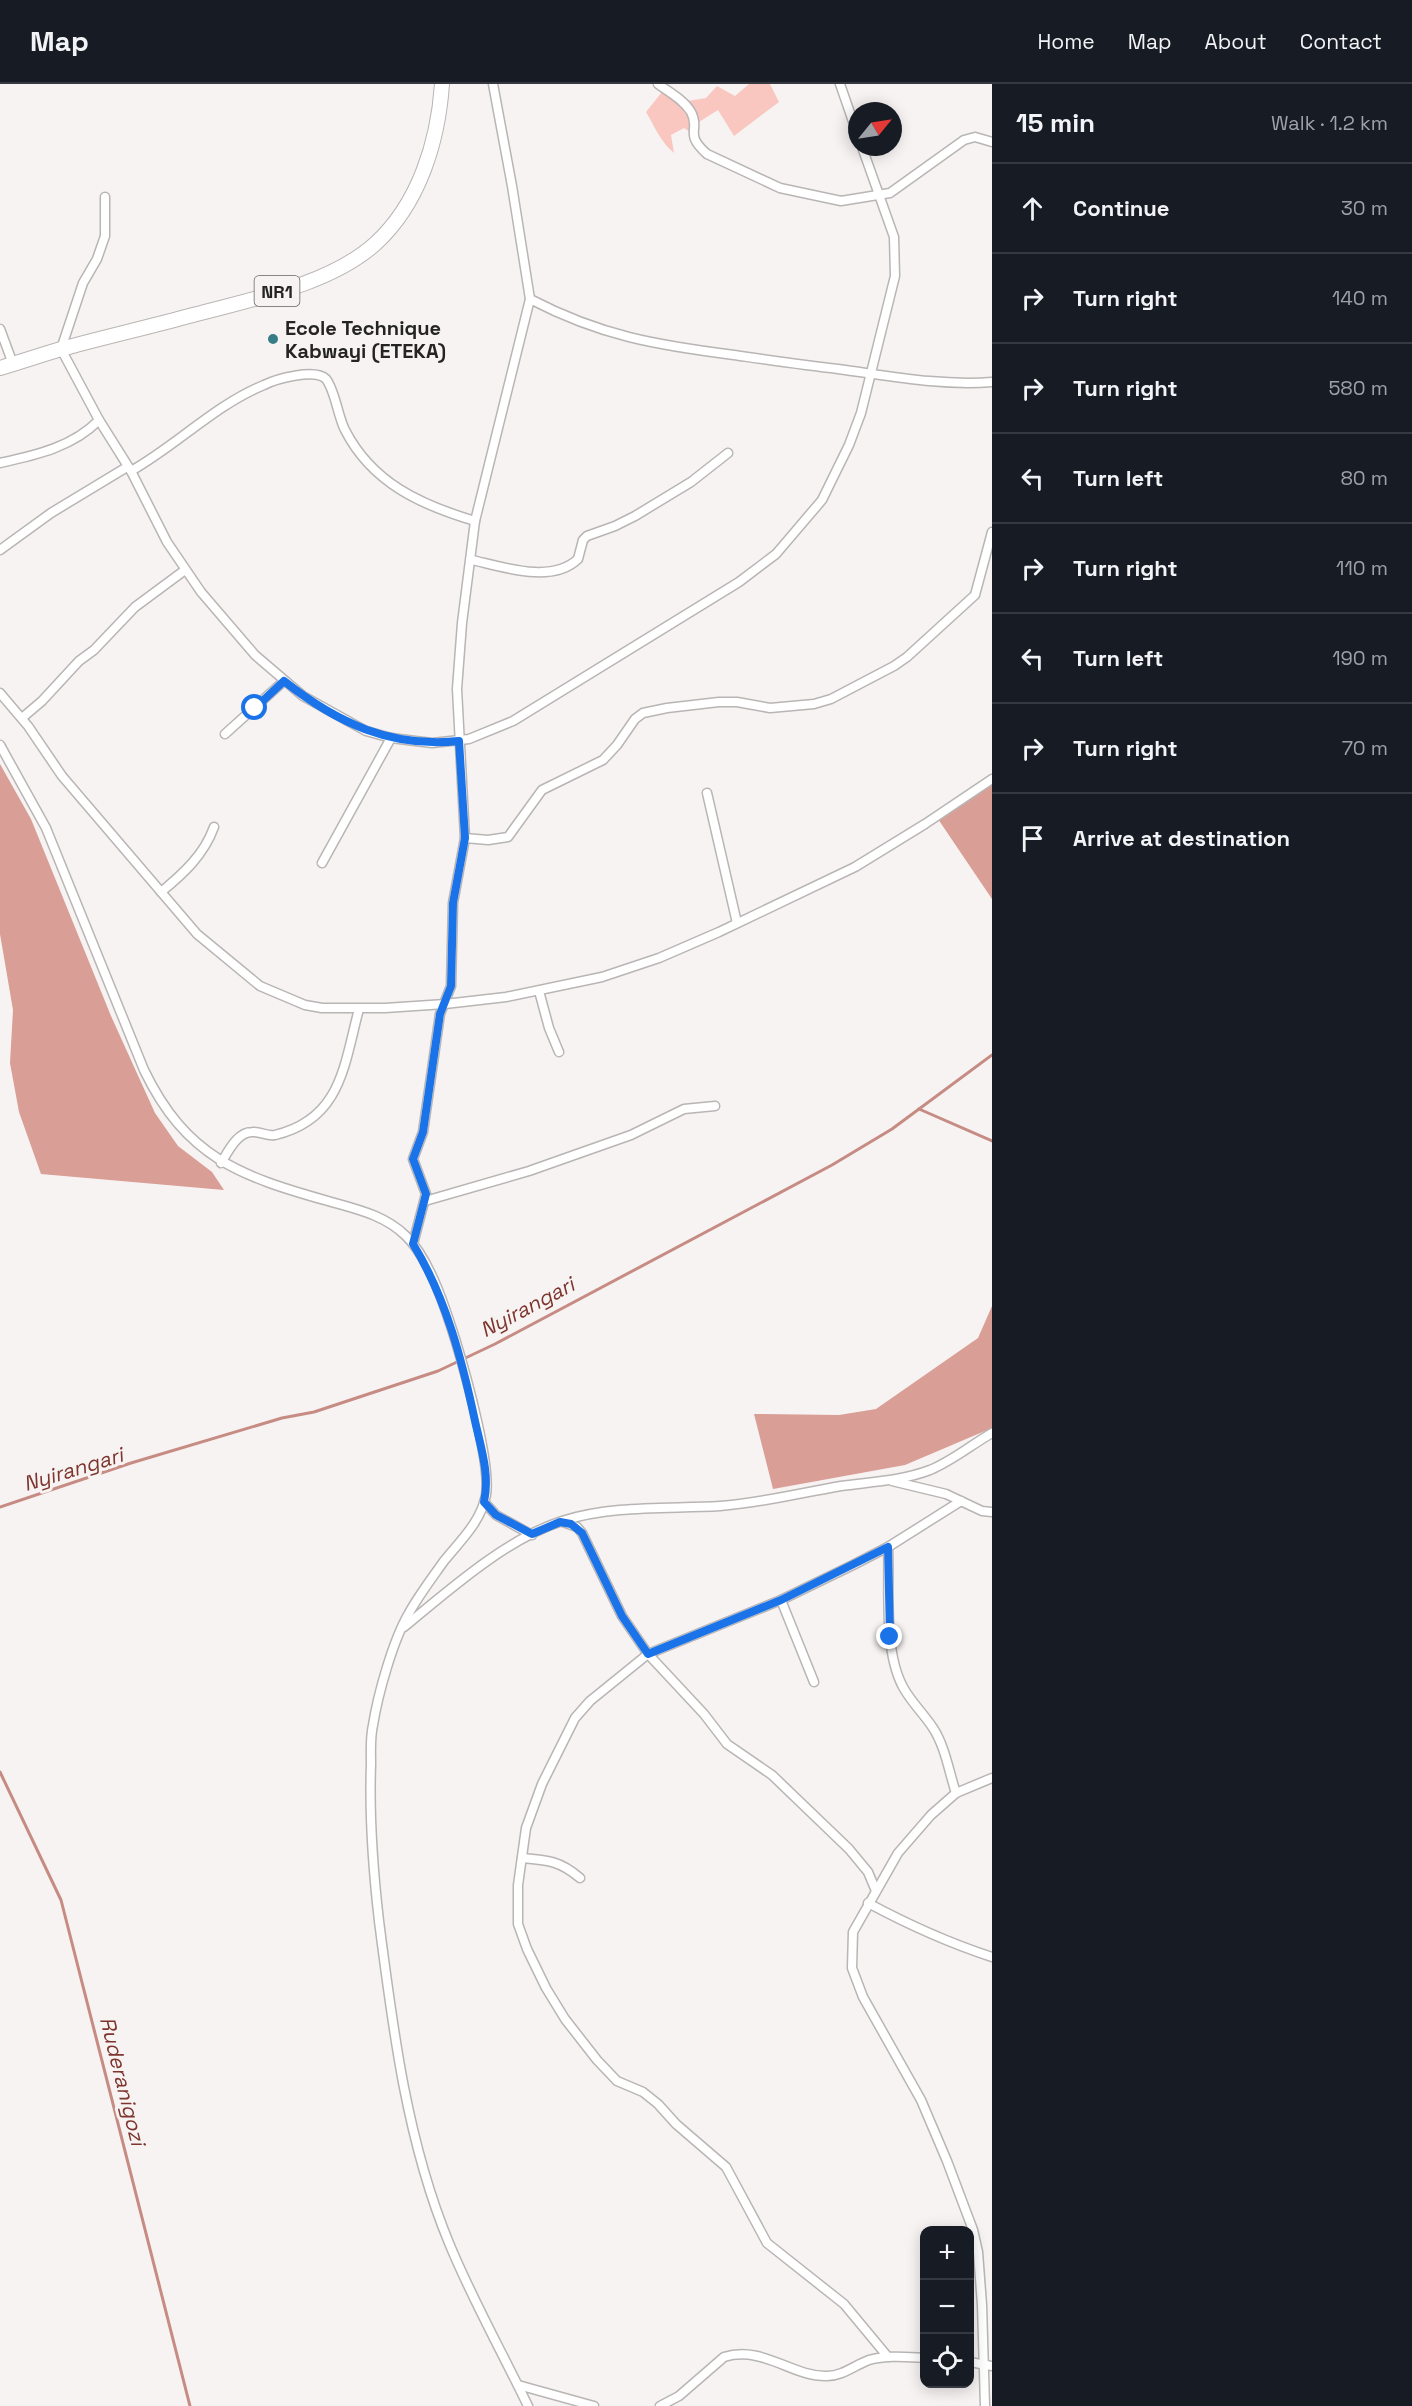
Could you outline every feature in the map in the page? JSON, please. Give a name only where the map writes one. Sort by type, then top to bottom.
[{"type":"highway","name":"NR1","points":[[6,366],[61,349],[267,295],[323,275],[360,255],[388,230],[413,195],[434,139],[442,84]]},
{"type":"street","points":[[413,1244],[425,1202],[426,1189],[413,1159],[423,1132],[440,1014],[451,986],[453,903],[465,838],[457,689],[462,623],[472,560],[475,521],[530,299],[493,84]]},
{"type":"street","points":[[658,84],[684,103],[691,112],[695,122],[693,138],[707,154],[780,188],[841,201],[890,193],[964,140],[975,137],[992,142]]},
{"type":"street","points":[[840,84],[848,107]]},
{"type":"street","points":[[105,197],[105,236],[97,259],[83,283],[61,349],[99,420],[129,469],[167,542],[232,632],[303,696],[366,731],[391,738],[432,743],[459,741],[488,733],[513,721],[739,582],[776,554],[798,531],[827,491],[849,445],[872,374],[892,290],[896,258],[894,237],[865,156]]},
{"type":"street","points":[[530,299],[598,330],[639,341],[934,382],[992,382]]},
{"type":"street","points":[[0,329],[6,366]]},
{"type":"street","points":[[0,550],[51,513],[166,449],[217,411],[260,387],[287,378],[317,375],[326,380],[330,387],[345,429],[354,445],[379,476],[436,508],[475,521]]},
{"type":"street","points":[[0,463],[67,444],[88,431],[99,420]]},
{"type":"street","points":[[472,560],[515,569],[563,570],[578,559],[587,536],[635,516],[691,482],[728,453]]},
{"type":"street","points":[[465,838],[488,840],[508,837],[542,790],[603,760],[617,745],[635,719],[651,710],[719,702],[736,702],[770,708],[814,704],[831,699],[894,666],[907,657],[975,595],[992,532]]},
{"type":"street","points":[[22,718],[42,701],[79,661],[94,650],[135,607],[186,570]]},
{"type":"street","points":[[225,734],[284,681]]},
{"type":"street","points":[[0,693],[22,718],[62,776],[197,934],[260,986],[305,1005],[359,1009],[445,1004],[539,991],[602,977],[659,958],[855,867],[992,779]]},
{"type":"street","points":[[322,863],[391,738]]},
{"type":"street","points":[[0,745],[46,828],[154,1089],[183,1131],[221,1163],[383,1219],[395,1226],[413,1244],[423,1260],[447,1316],[466,1378],[486,1475],[484,1502],[478,1518],[444,1562],[408,1614],[400,1630],[372,1726],[369,1791],[371,1859],[388,1988],[408,2110],[419,2153],[449,2243],[528,2406]]},
{"type":"street","points":[[707,794],[737,923]]},
{"type":"street","points":[[161,892],[191,865],[209,839],[214,827]]},
{"type":"street","points":[[539,991],[549,1028],[559,1052]]},
{"type":"street","points":[[221,1163],[242,1135],[252,1132],[273,1136],[303,1124],[325,1106],[332,1098],[342,1074],[359,1009]]},
{"type":"street","points":[[425,1202],[529,1171],[637,1132],[684,1109],[715,1106]]},
{"type":"street","points":[[400,1630],[492,1558],[532,1534],[560,1522],[617,1510],[750,1503],[892,1480],[945,1464],[992,1433]]},
{"type":"street","points":[[892,1480],[946,1494],[982,1511],[992,1512]]},
{"type":"street","points":[[888,2357],[844,2304],[767,2243],[726,2167],[643,2092],[609,2075],[565,2019],[546,1988],[518,1924],[518,1885],[526,1828],[542,1784],[575,1718],[590,1701],[648,1654],[781,1600],[888,1547],[961,1501]]},
{"type":"street","points":[[484,1502],[496,1515],[532,1534]]},
{"type":"street","points":[[560,1522],[571,1524],[582,1533],[622,1616],[648,1654],[704,1714],[727,1744],[772,1775],[849,1849],[868,1872],[876,1891]]},
{"type":"street","points":[[888,1547],[890,1637],[895,1664],[903,1687],[938,1736],[956,1793]]},
{"type":"street","points":[[781,1600],[814,1682]]},
{"type":"street","points":[[985,2406],[987,2365],[978,2252],[974,2230],[921,2100],[863,1997],[852,1968],[853,1932],[898,1853],[931,1815],[956,1793],[992,1778]]},
{"type":"street","points":[[522,1858],[552,1861],[566,1867],[580,1878]]},
{"type":"street","points":[[868,1903],[952,1944],[992,1957]]},
{"type":"street","points":[[660,2406],[679,2396],[724,2357],[732,2355],[756,2356],[809,2374],[828,2377],[843,2373],[870,2360],[888,2357],[920,2358]]},
{"type":"street","points":[[518,2385],[594,2406]]},
{"type":"shaded area","points":[[749,84],[770,84],[779,102],[734,136],[718,110],[699,122],[688,101],[706,98],[717,86],[735,96]]},
{"type":"shaded area","points":[[662,92],[684,107],[690,123],[690,132],[684,128],[671,135],[674,153],[661,139],[646,112]]},
{"type":"shaded area","points":[[0,764],[31,819],[111,1016],[155,1113],[178,1146],[212,1172],[224,1190],[41,1174],[19,1112],[10,1063],[13,1010],[0,934]]},
{"type":"shaded area","points":[[992,782],[992,899],[938,819]]},
{"type":"shaded area","points":[[992,1306],[992,1428],[905,1465],[773,1489],[754,1414],[839,1415],[876,1409],[978,1338]]},
{"type":"waterway","name":"Nyirangari","points":[[0,1507],[131,1463],[282,1418],[314,1412],[438,1371],[495,1344],[832,1165],[892,1129],[992,1055]]},
{"type":"waterway","points":[[919,1109],[992,1141]]},
{"type":"waterway","name":"Ruderanigozi","points":[[0,1772],[61,1900],[190,2406]]},
{"type":"place","name":"Ecole Technique Kabwayi (ETEKA)","points":[[273,339]]},
{"type":"route","points":[[255,708],[284,681],[303,696],[366,731],[391,738],[432,743],[459,741],[465,838],[457,874],[451,923],[451,986],[440,1014],[423,1132],[413,1159],[426,1189],[425,1202],[413,1244],[423,1260],[447,1316],[466,1378],[486,1475],[487,1490],[484,1502],[496,1515],[532,1534],[560,1522],[577,1527],[587,1542],[622,1616],[648,1654],[781,1600],[888,1547],[890,1637]]}]
